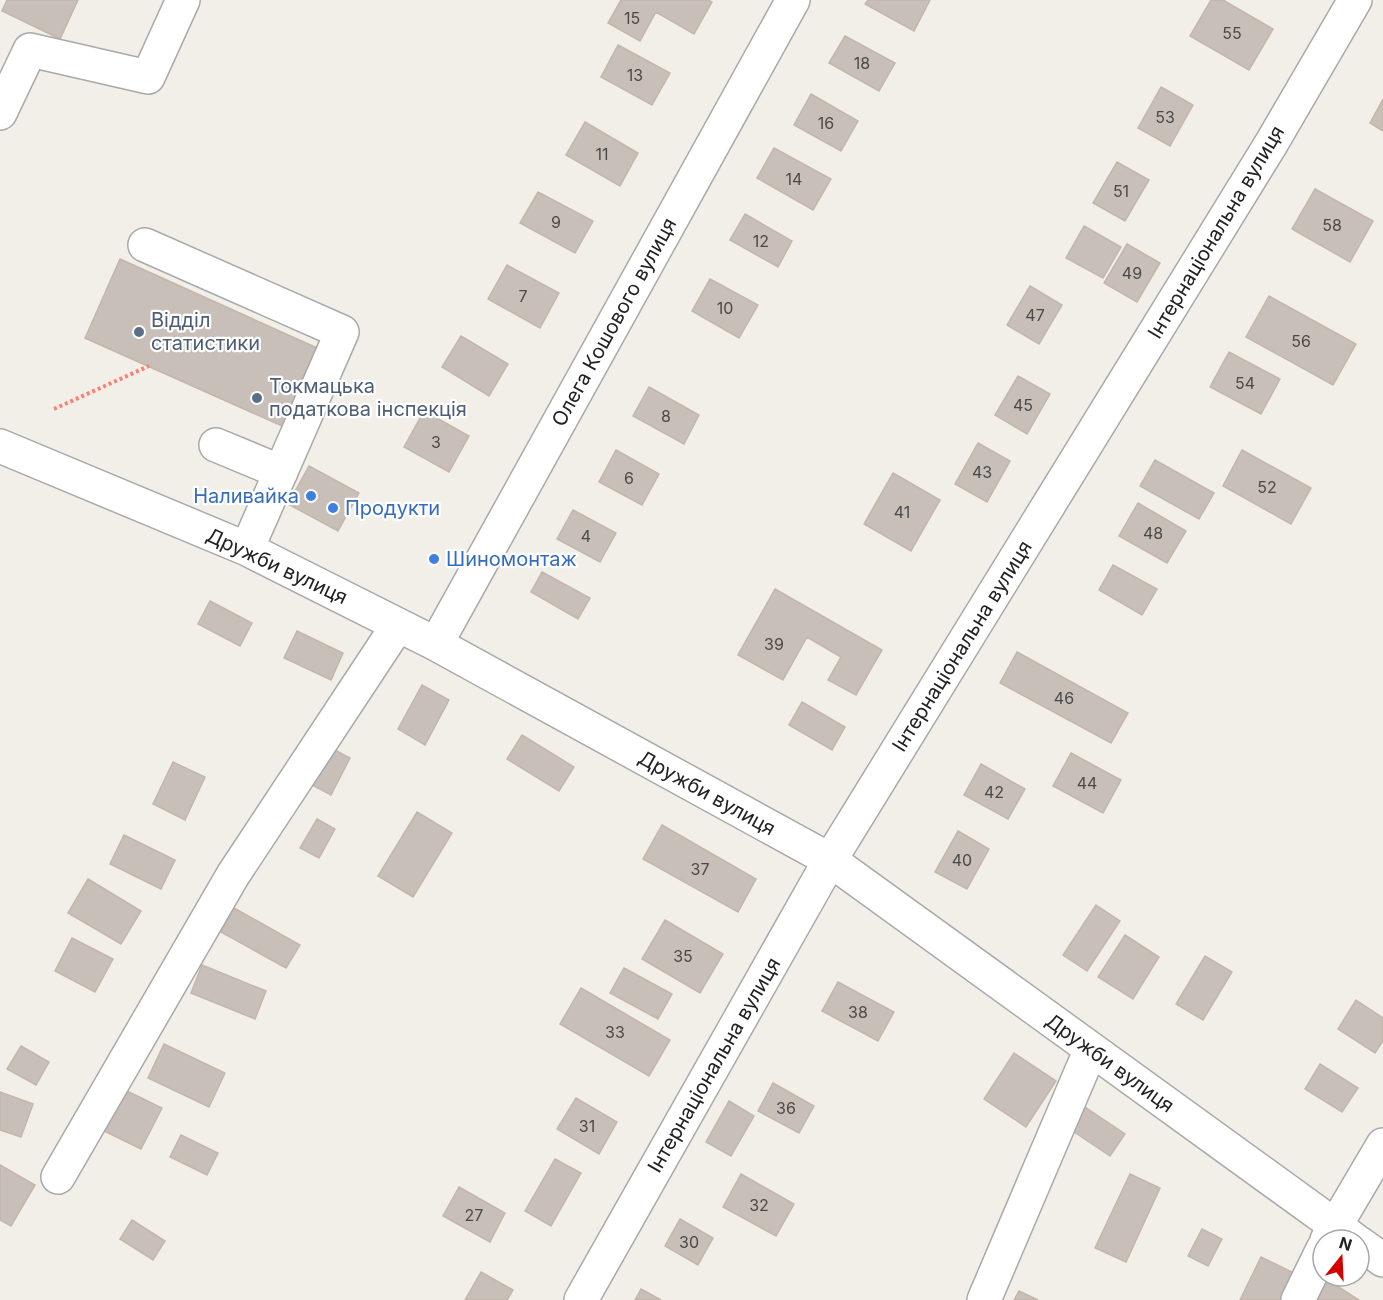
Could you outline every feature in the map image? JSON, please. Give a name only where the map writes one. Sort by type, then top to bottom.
[{"type":"street","points":[[0,113],[30,51],[148,76],[183,0]]},
{"type":"street","name":"Олега Кошового вулиця","points":[[436,644],[793,0]]},
{"type":"street","name":"Інтернаціональна вулиця","points":[[581,1300],[830,860],[1259,164],[1355,0]]},
{"type":"street","points":[[145,245],[342,332],[247,549]]},
{"type":"street","points":[[216,445],[281,472]]},
{"type":"street","name":"Дружби вулиця","points":[[0,447],[247,549],[436,644],[830,860],[1090,1048],[1326,1228]]},
{"type":"street","points":[[58,1177],[233,875],[398,625]]},
{"type":"street","points":[[984,1300],[1090,1048]]},
{"type":"street","points":[[1345,1228],[1383,1144]]},
{"type":"street","points":[[1298,1300],[1311,1281]]},
{"type":"path","points":[[54,409],[149,366]]},
{"type":"building","points":[[7,0],[78,0],[60,39],[2,11]]},
{"type":"building","points":[[621,0],[708,0],[712,2],[694,34],[656,12],[640,41],[608,23]]},
{"type":"building","points":[[868,0],[930,0],[914,31],[865,4]]},
{"type":"building","points":[[1211,0],[1223,0],[1273,29],[1249,70],[1190,36]]},
{"type":"building","points":[[845,36],[895,63],[879,91],[829,63]]},
{"type":"building","points":[[618,45],[670,73],[652,105],[601,77]]},
{"type":"building","points":[[1161,87],[1193,105],[1170,146],[1138,128]]},
{"type":"building","points":[[811,94],[858,121],[841,151],[794,125]]},
{"type":"building","points":[[1383,99],[1383,131],[1370,123]]},
{"type":"building","points":[[585,122],[638,153],[620,186],[566,155]]},
{"type":"building","points":[[774,148],[831,179],[813,210],[757,178]]},
{"type":"building","points":[[1117,162],[1149,180],[1125,221],[1093,203]]},
{"type":"building","points":[[1315,189],[1373,221],[1350,262],[1292,229]]},
{"type":"building","points":[[538,192],[593,221],[575,253],[520,223]]},
{"type":"building","points":[[745,214],[792,241],[778,267],[730,240]]},
{"type":"building","points":[[1084,226],[1121,247],[1103,278],[1066,258]]},
{"type":"building","points":[[1127,244],[1160,263],[1137,302],[1104,283]]},
{"type":"building","points":[[120,259],[326,352],[291,430],[85,338]]},
{"type":"building","points":[[507,265],[559,293],[540,328],[488,299]]},
{"type":"building","points":[[710,279],[758,305],[739,338],[692,311]]},
{"type":"building","points":[[1030,286],[1062,305],[1039,344],[1007,325]]},
{"type":"building","points":[[1269,296],[1356,344],[1333,385],[1246,337]]},
{"type":"building","points":[[461,336],[508,364],[489,396],[442,367]]},
{"type":"building","points":[[1229,352],[1280,379],[1261,414],[1210,387]]},
{"type":"building","points":[[1018,376],[1050,394],[1027,434],[995,415]]},
{"type":"building","points":[[649,387],[699,415],[684,444],[633,416]]},
{"type":"building","points":[[424,411],[469,436],[449,472],[404,447]]},
{"type":"building","points":[[978,443],[1010,461],[987,502],[955,484]]},
{"type":"building","points":[[616,450],[659,474],[642,505],[599,482]]},
{"type":"building","points":[[1242,450],[1311,488],[1291,524],[1223,486]]},
{"type":"building","points":[[1155,460],[1214,493],[1199,519],[1140,486]]},
{"type":"building","points":[[309,466],[359,493],[338,531],[288,504]]},
{"type":"building","points":[[893,473],[940,500],[911,551],[864,524]]},
{"type":"building","points":[[1138,503],[1186,531],[1167,563],[1119,536]]},
{"type":"building","points":[[573,510],[616,533],[600,562],[557,539]]},
{"type":"building","points":[[1113,565],[1157,589],[1142,615],[1099,590]]},
{"type":"building","points":[[542,572],[590,598],[578,619],[531,592]]},
{"type":"building","points":[[775,589],[882,650],[856,695],[828,680],[841,657],[807,637],[783,680],[738,655]]},
{"type":"building","points":[[210,601],[252,623],[240,646],[198,624]]},
{"type":"building","points":[[297,631],[343,653],[331,680],[284,658]]},
{"type":"building","points":[[1017,652],[1128,713],[1111,743],[1000,683]]},
{"type":"building","points":[[422,685],[449,700],[425,745],[398,729]]},
{"type":"building","points":[[802,702],[845,727],[832,750],[789,725]]},
{"type":"building","points":[[522,735],[574,767],[559,791],[507,759]]},
{"type":"building","points":[[331,748],[350,758],[331,795],[312,785]]},
{"type":"building","points":[[1071,753],[1121,780],[1103,813],[1053,786]]},
{"type":"building","points":[[173,762],[205,777],[185,820],[153,804]]},
{"type":"building","points":[[981,764],[1025,789],[1008,819],[964,795]]},
{"type":"building","points":[[417,812],[452,833],[413,897],[378,876]]},
{"type":"building","points":[[317,819],[335,829],[319,858],[300,848]]},
{"type":"building","points":[[662,825],[756,879],[738,912],[643,859]]},
{"type":"building","points":[[958,831],[989,849],[967,889],[935,872]]},
{"type":"building","points":[[124,835],[175,860],[161,889],[110,864]]},
{"type":"building","points":[[88,879],[141,911],[121,944],[68,913]]},
{"type":"building","points":[[1096,905],[1120,921],[1087,971],[1063,955]]},
{"type":"building","points":[[234,908],[300,945],[286,968],[221,932]]},
{"type":"building","points":[[665,920],[723,954],[700,993],[642,959]]},
{"type":"building","points":[[1125,935],[1159,957],[1133,999],[1098,977]]},
{"type":"building","points":[[72,938],[113,959],[95,992],[55,971]]},
{"type":"building","points":[[1205,956],[1232,972],[1203,1020],[1176,1004]]},
{"type":"building","points":[[202,965],[266,991],[255,1019],[191,993]]},
{"type":"building","points":[[624,968],[672,994],[658,1019],[610,993]]},
{"type":"building","points":[[838,982],[894,1012],[878,1041],[822,1011]]},
{"type":"building","points":[[581,988],[670,1040],[649,1076],[560,1024]]},
{"type":"building","points":[[1356,1000],[1383,1018],[1383,1041],[1375,1053],[1338,1029]]},
{"type":"building","points":[[164,1044],[225,1073],[209,1107],[148,1078]]},
{"type":"building","points":[[21,1046],[49,1062],[36,1085],[7,1069]]},
{"type":"building","points":[[1014,1053],[1056,1081],[1026,1127],[984,1099]]},
{"type":"building","points":[[1320,1064],[1358,1088],[1342,1112],[1305,1089]]},
{"type":"building","points":[[773,1083],[814,1106],[799,1133],[758,1111]]},
{"type":"building","points":[[125,1090],[162,1108],[141,1149],[104,1131]]},
{"type":"building","points":[[0,1092],[33,1104],[21,1137],[0,1130]]},
{"type":"building","points":[[576,1098],[617,1122],[599,1154],[557,1129]]},
{"type":"building","points":[[729,1101],[754,1116],[731,1156],[706,1142]]},
{"type":"building","points":[[1079,1103],[1125,1134],[1110,1156],[1064,1125]]},
{"type":"building","points":[[181,1135],[218,1153],[207,1175],[170,1157]]},
{"type":"building","points":[[555,1159],[581,1173],[551,1226],[525,1211]]},
{"type":"building","points":[[0,1165],[35,1185],[11,1226],[0,1220]]},
{"type":"building","points":[[741,1174],[794,1204],[776,1236],[723,1207]]},
{"type":"building","points":[[1130,1174],[1160,1188],[1126,1262],[1095,1248]]},
{"type":"building","points":[[459,1187],[505,1213],[490,1242],[443,1216]]},
{"type":"building","points":[[680,1219],[713,1238],[698,1265],[665,1246]]},
{"type":"building","points":[[132,1220],[165,1241],[153,1260],[120,1239]]},
{"type":"building","points":[[1202,1229],[1222,1239],[1208,1266],[1188,1256]]},
{"type":"building","points":[[1261,1257],[1302,1277],[1291,1300],[1240,1300]]},
{"type":"building","points":[[481,1272],[513,1290],[507,1300],[465,1300]]},
{"type":"building","points":[[1321,1288],[1340,1288],[1359,1300],[1315,1300]]},
{"type":"building","points":[[641,1289],[661,1300],[635,1300]]},
{"type":"building","points":[[1019,1291],[1038,1300],[1014,1300]]},
{"type":"place","name":"Відділ статистики","points":[[139,332]]},
{"type":"place","name":"Токмацька податкова інспекція","points":[[257,398]]},
{"type":"place","name":"Наливайка","points":[[311,496]]},
{"type":"place","name":"Продукти","points":[[333,508]]},
{"type":"place","name":"Шиномонтаж","points":[[434,559]]}]
